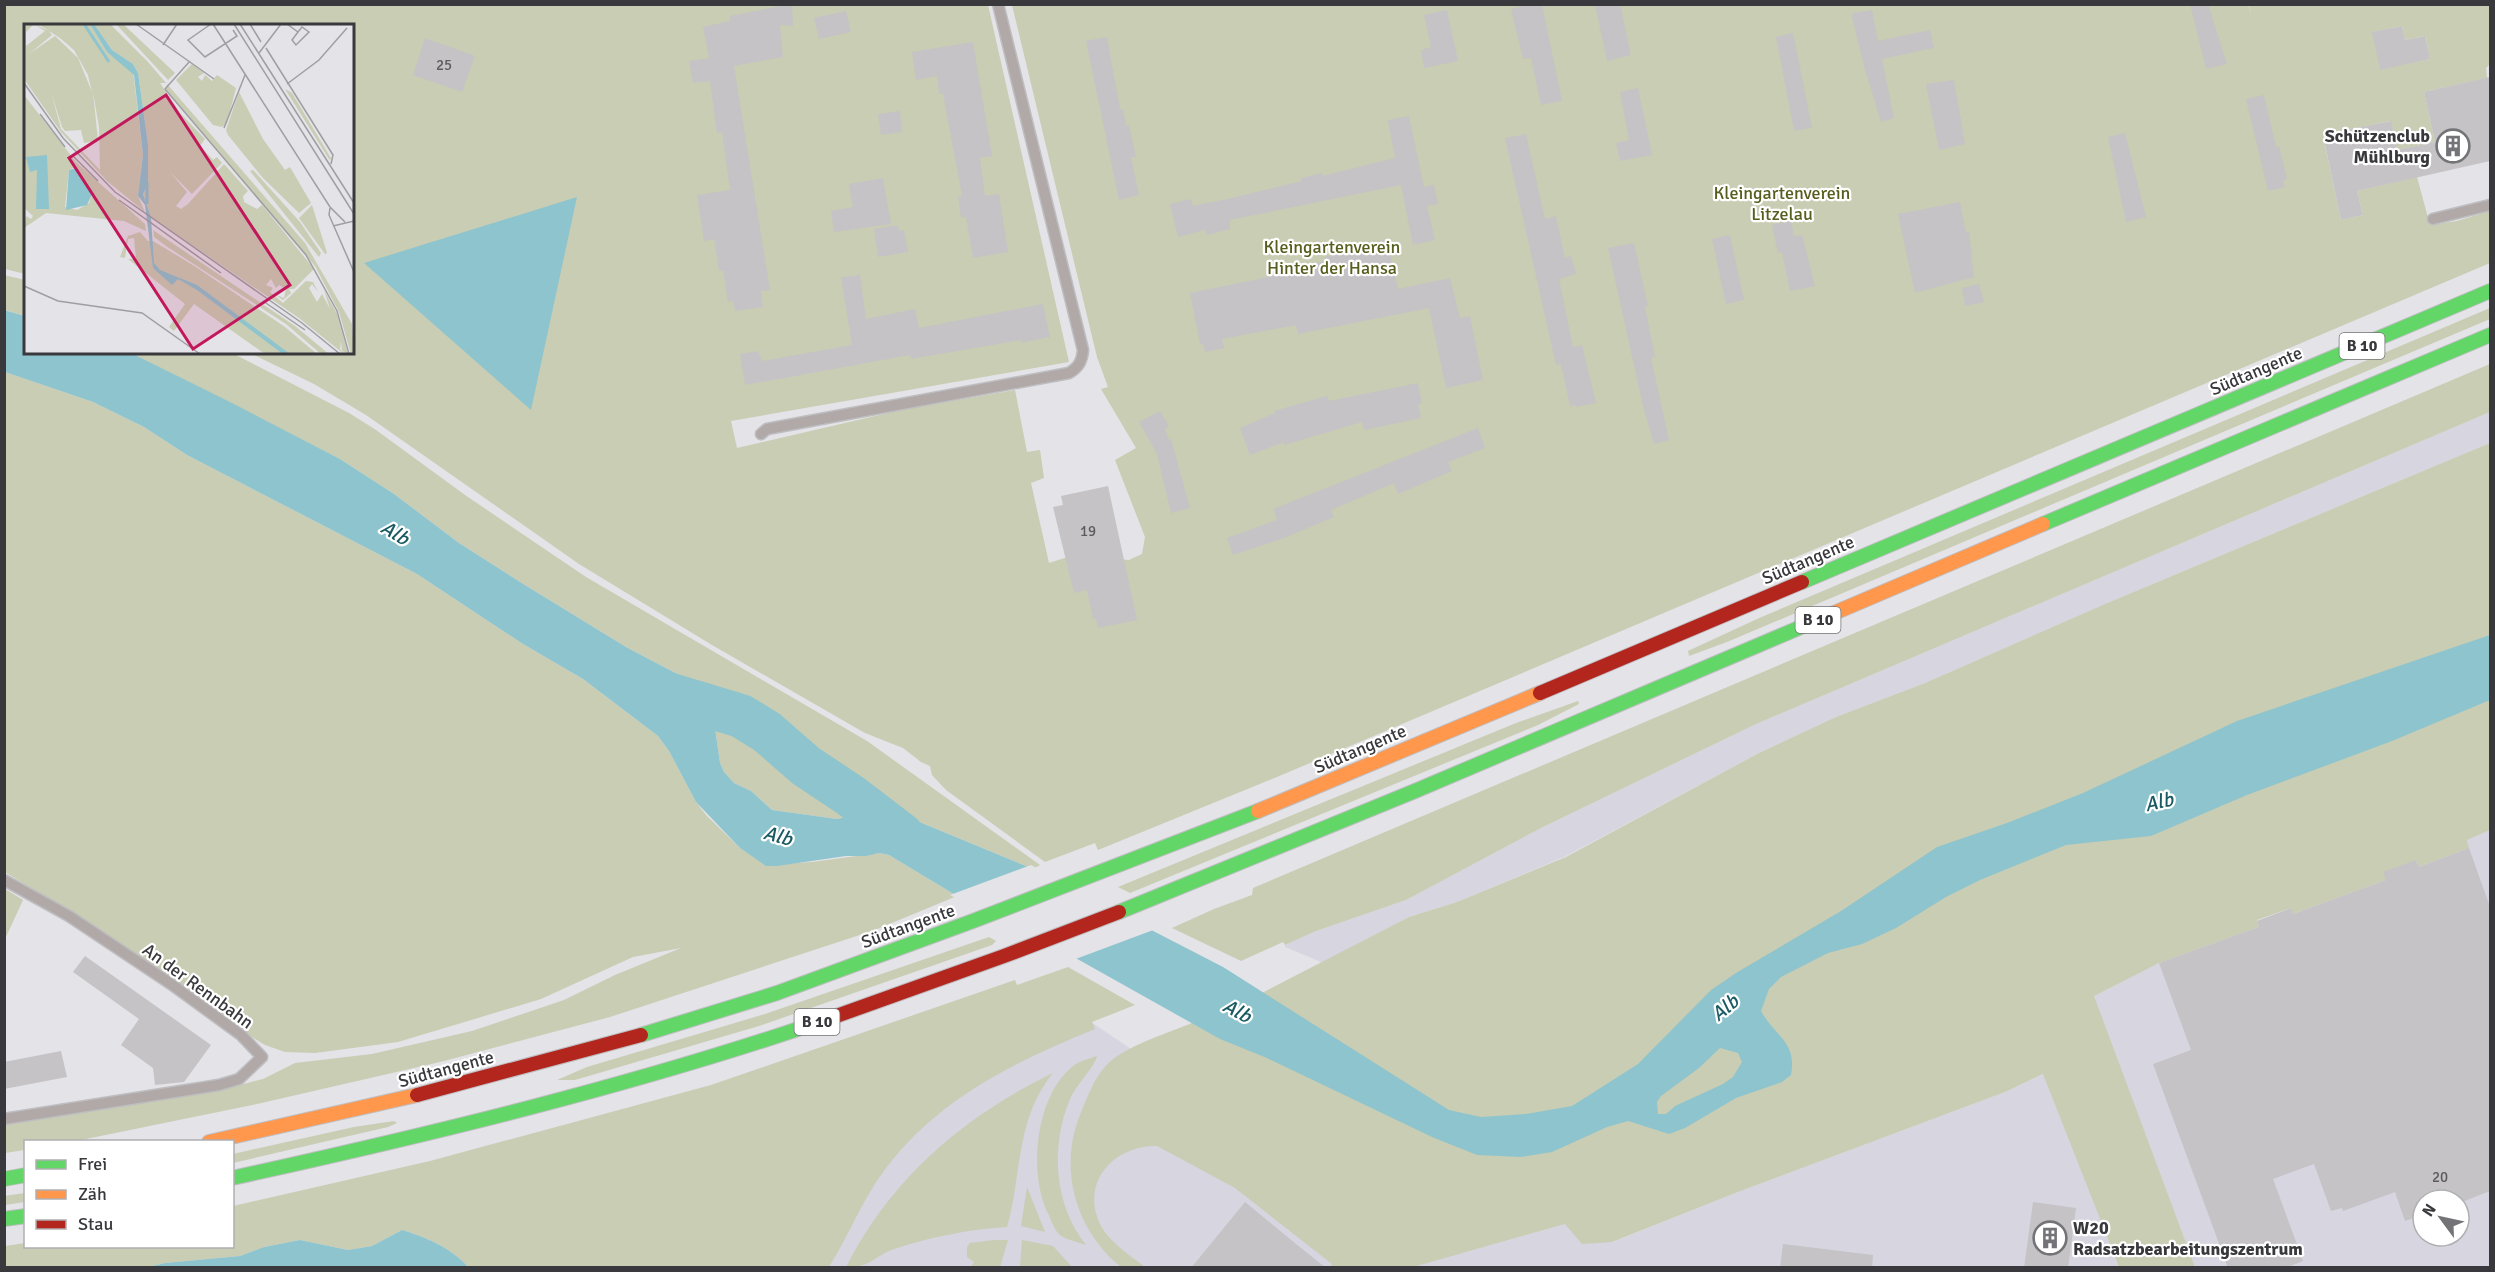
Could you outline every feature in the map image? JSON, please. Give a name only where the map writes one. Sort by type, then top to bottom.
[{"type":"highway","name":"Südtangente","points":[[218,1140],[396,1101],[594,1049],[777,993],[973,921],[1311,790],[2490,291]]},
{"type":"highway","name":"B 10","points":[[234,1178],[411,1139],[609,1085],[794,1030],[1021,948],[1144,902],[1338,824],[2490,335]]},
{"type":"highway","points":[[4,1179],[24,1176]]},
{"type":"highway","points":[[4,1219],[24,1216]]},
{"type":"lane","points":[[761,434],[767,429],[1069,373],[1077,368],[1082,360],[1083,350],[998,4]]},
{"type":"lane","points":[[2433,219],[2490,205]]},
{"type":"lane","name":"An der Rennbahn","points":[[4,880],[69,916],[171,984],[241,1035],[262,1057],[239,1079],[219,1085],[4,1119]]},
{"type":"shaded area","points":[[2490,412],[2490,443],[2105,604],[1925,683],[1836,717],[1759,753],[1566,856],[1457,902],[1409,917],[1321,963],[1285,947],[1316,931],[1406,900],[1543,827],[1756,724]]},
{"type":"shaded area","points":[[2490,830],[2490,1267],[2195,1267],[2093,996],[2159,963],[2259,926],[2257,921],[2291,908],[2294,914],[2386,880],[2416,860],[2419,867],[2469,848],[2467,840]]},
{"type":"shaded area","points":[[1091,1022],[1131,1049],[1117,1061],[1462,1253],[1565,1224],[1613,1242],[1738,1192],[2005,1092],[2044,1074],[2119,1267],[799,1268],[914,1129],[963,1087]]},
{"type":"green space","points":[[2248,4],[2251,13],[2249,5],[2490,5],[2490,64],[2486,68],[2487,78],[2424,92],[2435,142],[2397,150],[2390,121],[2323,136],[2341,220],[2363,215],[2357,191],[2417,177],[2430,225],[2457,221],[2490,211],[2490,263],[1277,777],[1098,850],[1095,843],[1045,862],[946,790],[932,775],[930,766],[903,748],[865,733],[712,645],[579,564],[366,415],[314,384],[252,354],[354,354],[354,24],[24,24],[24,274],[5,269],[5,5],[988,5],[1069,362],[731,421],[737,448],[901,410],[1015,390],[1027,452],[1040,450],[1044,478],[1031,483],[1049,563],[1074,555],[1129,560],[1142,554],[1145,537],[1115,460],[1136,448],[1101,389],[1108,387],[1097,357],[1012,5]],"holes":[[[2402,26],[2405,40],[2425,36],[2430,59],[2380,69],[2373,32]]]},
{"type":"green space","points":[[4,275],[24,280],[24,316],[5,310]]},
{"type":"green space","points":[[2490,308],[2490,319],[1727,642],[1689,656],[1688,651],[1757,619]]},
{"type":"green space","points":[[133,354],[234,354],[349,413],[586,577],[867,741],[1040,865],[1033,869],[900,814],[870,811],[837,819],[772,810],[751,791],[734,783],[724,772],[720,763],[715,728],[716,716],[725,711],[727,706],[681,676],[626,647],[520,582],[459,543],[394,494],[340,459]]},
{"type":"green space","points":[[2490,364],[2490,412],[1756,724],[1543,827],[1406,900],[1316,931],[1285,945],[1283,942],[1241,961],[1172,928],[1252,895],[1253,888]]},
{"type":"green space","points":[[5,372],[93,402],[144,427],[187,455],[417,574],[523,644],[583,679],[658,736],[706,815],[740,848],[766,865],[812,862],[879,853],[889,855],[957,896],[875,930],[610,1017],[440,1062],[257,1104],[81,1140],[24,1140],[24,1150],[5,1153],[5,1123],[216,1091],[263,1079],[295,1063],[372,1054],[472,1031],[564,1000],[615,975],[681,948],[633,957],[541,999],[398,1042],[315,1053],[285,1052],[265,1045],[236,1027],[83,920],[5,872]]},
{"type":"green space","points":[[2490,443],[2490,830],[2467,840],[2469,848],[2419,867],[2416,860],[2386,880],[2293,914],[2291,908],[2257,920],[2259,927],[2159,963],[2094,996],[2195,1267],[2119,1267],[2043,1074],[2005,1092],[1612,1242],[1582,1244],[1565,1224],[1413,1267],[1330,1267],[1332,1264],[1235,1188],[1157,1146],[1141,1147],[1114,1160],[1097,1182],[1094,1196],[1095,1210],[1105,1232],[1121,1249],[1145,1267],[1121,1267],[1105,1252],[1082,1217],[1071,1177],[1074,1136],[1089,1093],[1106,1066],[1120,1054],[1192,1023],[1238,1046],[1280,1004],[1262,993],[1409,917],[1457,902],[1566,857],[1759,753],[1836,717],[1925,683],[2105,604]]},
{"type":"green space","points":[[1578,701],[1579,704],[1538,725],[1130,893],[1118,887],[1516,723]]},
{"type":"green space","points":[[5,889],[23,900],[5,939]]},
{"type":"green space","points":[[989,937],[996,941],[992,945],[759,1026],[575,1080],[557,1080],[587,1067],[765,1014]]},
{"type":"green space","points":[[1068,967],[1135,1005],[1092,1022],[1095,1029],[1036,1054],[981,1084],[930,1121],[886,1168],[863,1204],[829,1267],[468,1267],[462,1260],[438,1244],[402,1230],[372,1246],[348,1250],[300,1240],[264,1247],[240,1256],[165,1263],[148,1267],[5,1268],[5,1246],[24,1243],[24,1248],[234,1248],[234,1206],[430,1161],[711,1085],[1015,980],[1017,985]]},
{"type":"green space","points":[[1097,1056],[1070,1099],[1064,1117],[1058,1155],[1058,1175],[1067,1212],[1086,1245],[1063,1237],[1055,1228],[1042,1198],[1037,1159],[1043,1116],[1050,1097],[1060,1080],[1074,1065]]},
{"type":"green space","points":[[1053,1073],[1041,1091],[1026,1129],[1007,1227],[924,1240],[889,1251],[862,1265],[846,1267],[864,1235],[885,1205],[933,1153],[989,1109]]},
{"type":"green space","points":[[394,1121],[397,1123],[234,1163],[234,1154],[354,1127]]},
{"type":"green space","points":[[1027,1187],[1045,1232],[1021,1226]]},
{"type":"green space","points":[[24,1193],[24,1202],[5,1205],[4,1196]]},
{"type":"green space","points":[[1008,1240],[1000,1267],[971,1267],[974,1262],[967,1257],[967,1247],[970,1243]]},
{"type":"green space","points":[[1022,1240],[1053,1246],[1072,1267],[1020,1267]]},
{"type":"water","points":[[577,197],[531,410],[364,263]]},
{"type":"water","name":"Alb","points":[[4,310],[24,316],[24,354],[133,354],[340,459],[394,494],[459,543],[520,582],[728,706],[725,711],[716,716],[715,728],[720,763],[724,772],[734,783],[751,791],[772,810],[837,819],[870,811],[900,814],[1033,869],[1223,967],[1449,1110],[1481,1117],[1526,1114],[1572,1106],[1638,1064],[1711,990],[1841,911],[1937,847],[2083,793],[2237,721],[2490,635],[2490,700],[2392,741],[2247,795],[2151,836],[2066,845],[1980,880],[1946,897],[1896,928],[1862,944],[1828,953],[1781,977],[1769,989],[1761,1011],[1788,1047],[1791,1054],[1791,1075],[1782,1082],[1736,1098],[1685,1128],[1669,1134],[1628,1121],[1607,1127],[1552,1152],[1521,1157],[1477,1155],[1432,1137],[1267,1058],[1220,1039],[1056,947],[957,896],[889,855],[879,853],[766,866],[740,848],[696,802],[669,751],[658,736],[583,679],[523,644],[417,574],[187,455],[144,427],[93,402],[5,372]],"holes":[[[1720,1048],[1738,1053],[1742,1062],[1733,1077],[1723,1084],[1675,1106],[1666,1114],[1658,1114],[1657,1102],[1661,1096],[1699,1068]]]},
{"type":"water","points":[[402,1230],[438,1244],[462,1260],[468,1267],[148,1267],[165,1263],[240,1256],[264,1247],[300,1240],[348,1250],[372,1246]]},
{"type":"pier","points":[[1031,865],[1156,929],[1073,960],[950,895]]},
{"type":"building","points":[[792,4],[793,26],[780,25],[783,57],[734,66],[770,290],[761,291],[763,307],[735,311],[733,301],[728,302],[723,270],[719,271],[714,239],[704,241],[697,195],[730,190],[722,132],[717,133],[710,81],[693,83],[689,61],[709,58],[703,27],[730,21],[730,16]]},
{"type":"building","points":[[1519,4],[1542,4],[1562,101],[1541,105],[1531,58],[1523,59],[1511,9],[1519,7]]},
{"type":"building","points":[[1595,4],[1620,4],[1631,55],[1607,61]]},
{"type":"building","points":[[2190,4],[2208,4],[2227,64],[2206,69]]},
{"type":"building","points":[[1447,10],[1458,61],[1424,68],[1421,50],[1431,47],[1424,15]]},
{"type":"building","points":[[1872,10],[1878,41],[1930,30],[1934,48],[1882,59],[1894,118],[1881,122],[1852,17],[1853,13]]},
{"type":"building","points":[[846,11],[851,32],[819,39],[814,18]]},
{"type":"building","points":[[2402,26],[2405,40],[2425,36],[2430,59],[2380,70],[2372,32]]},
{"type":"building","points":[[1793,33],[1812,128],[1794,131],[1776,37]]},
{"type":"building","points":[[1107,37],[1120,109],[1123,109],[1126,126],[1129,125],[1136,157],[1131,157],[1139,195],[1119,200],[1086,41]]},
{"type":"building","points":[[425,38],[475,56],[462,92],[413,75]]},
{"type":"building","points":[[973,42],[992,156],[980,158],[985,196],[999,194],[1008,252],[973,258],[966,217],[961,218],[958,197],[962,196],[943,94],[939,94],[937,76],[916,80],[912,52]]},
{"type":"building","name":"Schützenclub Mühlburg","points":[[2490,77],[2490,161],[2357,191],[2363,215],[2341,220],[2323,135],[2391,121],[2397,150],[2435,142],[2424,92]]},
{"type":"building","points":[[1954,80],[1965,144],[1939,150],[1926,84]]},
{"type":"building","points":[[1638,88],[1652,155],[1620,161],[1616,143],[1629,140],[1620,92]]},
{"type":"building","points":[[2264,95],[2276,147],[2279,146],[2287,179],[2283,180],[2285,187],[2268,191],[2246,99]]},
{"type":"building","points":[[900,111],[902,132],[881,135],[878,114]]},
{"type":"building","points":[[1409,116],[1424,187],[1434,185],[1438,204],[1427,206],[1435,240],[1413,245],[1401,185],[1230,220],[1230,229],[1207,235],[1205,230],[1178,237],[1170,204],[1191,199],[1193,206],[1228,199],[1302,181],[1301,178],[1322,173],[1323,176],[1395,158],[1388,120]]},
{"type":"building","points":[[2125,133],[2146,217],[2126,222],[2108,137]]},
{"type":"building","points":[[1526,134],[1545,219],[1556,216],[1565,258],[1571,256],[1576,274],[1559,279],[1573,347],[1582,345],[1596,403],[1570,406],[1561,364],[1556,365],[1505,138]]},
{"type":"building","points":[[883,178],[891,224],[834,232],[831,211],[853,207],[849,184]]},
{"type":"building","points":[[1960,202],[1966,233],[1969,232],[1974,277],[1915,293],[1898,214]]},
{"type":"building","points":[[1791,220],[1794,236],[1802,235],[1815,286],[1790,291],[1782,252],[1778,253],[1772,225]]},
{"type":"building","points":[[898,225],[899,231],[904,230],[908,252],[878,257],[874,229]]},
{"type":"building","points":[[1730,235],[1744,300],[1726,304],[1712,239]]},
{"type":"building","points":[[1387,240],[1398,289],[1450,278],[1460,318],[1470,316],[1483,380],[1446,388],[1429,308],[1298,334],[1296,325],[1222,339],[1224,348],[1205,352],[1203,343],[1200,344],[1190,293],[1259,279],[1325,261],[1325,257],[1366,248],[1365,245]]},
{"type":"building","points":[[1634,243],[1648,306],[1645,307],[1655,357],[1651,358],[1669,440],[1654,444],[1643,406],[1608,248]]},
{"type":"building","points":[[860,275],[866,319],[915,309],[919,328],[1043,304],[1050,337],[911,359],[910,355],[745,385],[740,354],[758,351],[762,361],[852,345],[841,277]]},
{"type":"building","points":[[1979,284],[1984,302],[1965,306],[1962,288]]},
{"type":"building","points":[[1418,383],[1422,403],[1418,404],[1421,418],[1364,430],[1362,422],[1284,445],[1284,442],[1250,455],[1240,428],[1275,413],[1274,411],[1327,396],[1329,401]]},
{"type":"building","points":[[1160,411],[1169,426],[1165,429],[1169,440],[1171,439],[1190,508],[1171,513],[1157,454],[1139,422]]},
{"type":"building","points":[[1478,428],[1485,448],[1448,462],[1452,471],[1398,494],[1394,483],[1331,510],[1334,517],[1284,538],[1233,555],[1227,538],[1277,520],[1273,509]]},
{"type":"building","points":[[1108,486],[1137,620],[1098,628],[1096,619],[1093,619],[1087,590],[1074,593],[1053,507],[1063,505],[1061,496]]},
{"type":"building","points":[[2469,848],[2490,907],[2490,1191],[2471,1198],[2471,1188],[2411,1188],[2411,1219],[2405,1221],[2395,1192],[2343,1211],[2342,1208],[2331,1211],[2314,1164],[2273,1179],[2303,1261],[2285,1268],[2228,1268],[2153,1064],[2191,1050],[2159,963],[2259,927],[2257,921],[2291,908],[2293,914],[2386,880],[2383,872],[2416,860],[2419,867]]},
{"type":"building","points":[[85,956],[211,1045],[184,1082],[155,1085],[153,1068],[121,1045],[139,1019],[73,972]]},
{"type":"building","points":[[61,1051],[67,1077],[4,1089],[4,1062]]},
{"type":"building","points":[[1245,1202],[1296,1244],[1326,1268],[1191,1268]]},
{"type":"building","name":"W20 Radsatzbearbeitungszentrum","points":[[2033,1202],[2076,1208],[2068,1268],[2024,1268]]},
{"type":"building","points":[[1783,1244],[1873,1255],[1872,1268],[1780,1268]]},
{"type":"waterway","points":[[668,694],[741,716],[767,732],[806,766],[851,796],[902,835]]},
{"type":"traffic: fast","points":[[1802,582],[2490,291]]},
{"type":"traffic: fast","points":[[2043,524],[2490,335]]},
{"type":"traffic: fast","points":[[1119,912],[1415,791],[1820,619]]},
{"type":"traffic: fast","points":[[641,1035],[777,993],[973,921],[1258,811]]},
{"type":"traffic: fast","points":[[234,1178],[531,1107],[679,1066],[825,1020]]},
{"type":"traffic: fast","points":[[4,1179],[24,1175]]},
{"type":"traffic: fast","points":[[4,1219],[24,1216]]},
{"type":"traffic: slow","points":[[1820,619],[2043,524]]},
{"type":"traffic: slow","points":[[1258,811],[1540,693]]},
{"type":"traffic: slow","points":[[218,1140],[417,1095]]},
{"type":"traffic: jam","points":[[1540,693],[1802,582]]},
{"type":"traffic: jam","points":[[825,1020],[1119,912]]},
{"type":"traffic: jam","points":[[417,1095],[641,1035]]},
{"type":"place","name":"Schützenclub Mühlburg","points":[[2453,146]]},
{"type":"place","name":"W20 Radsatzbearbeitungszentrum","points":[[2050,1238]]},
{"type":"park label","name":"Kleingartenverein Litzelau","points":[[1782,203]]},
{"type":"park label","name":"Kleingartenverein Hinter der Hansa","points":[[1332,257]]}]
